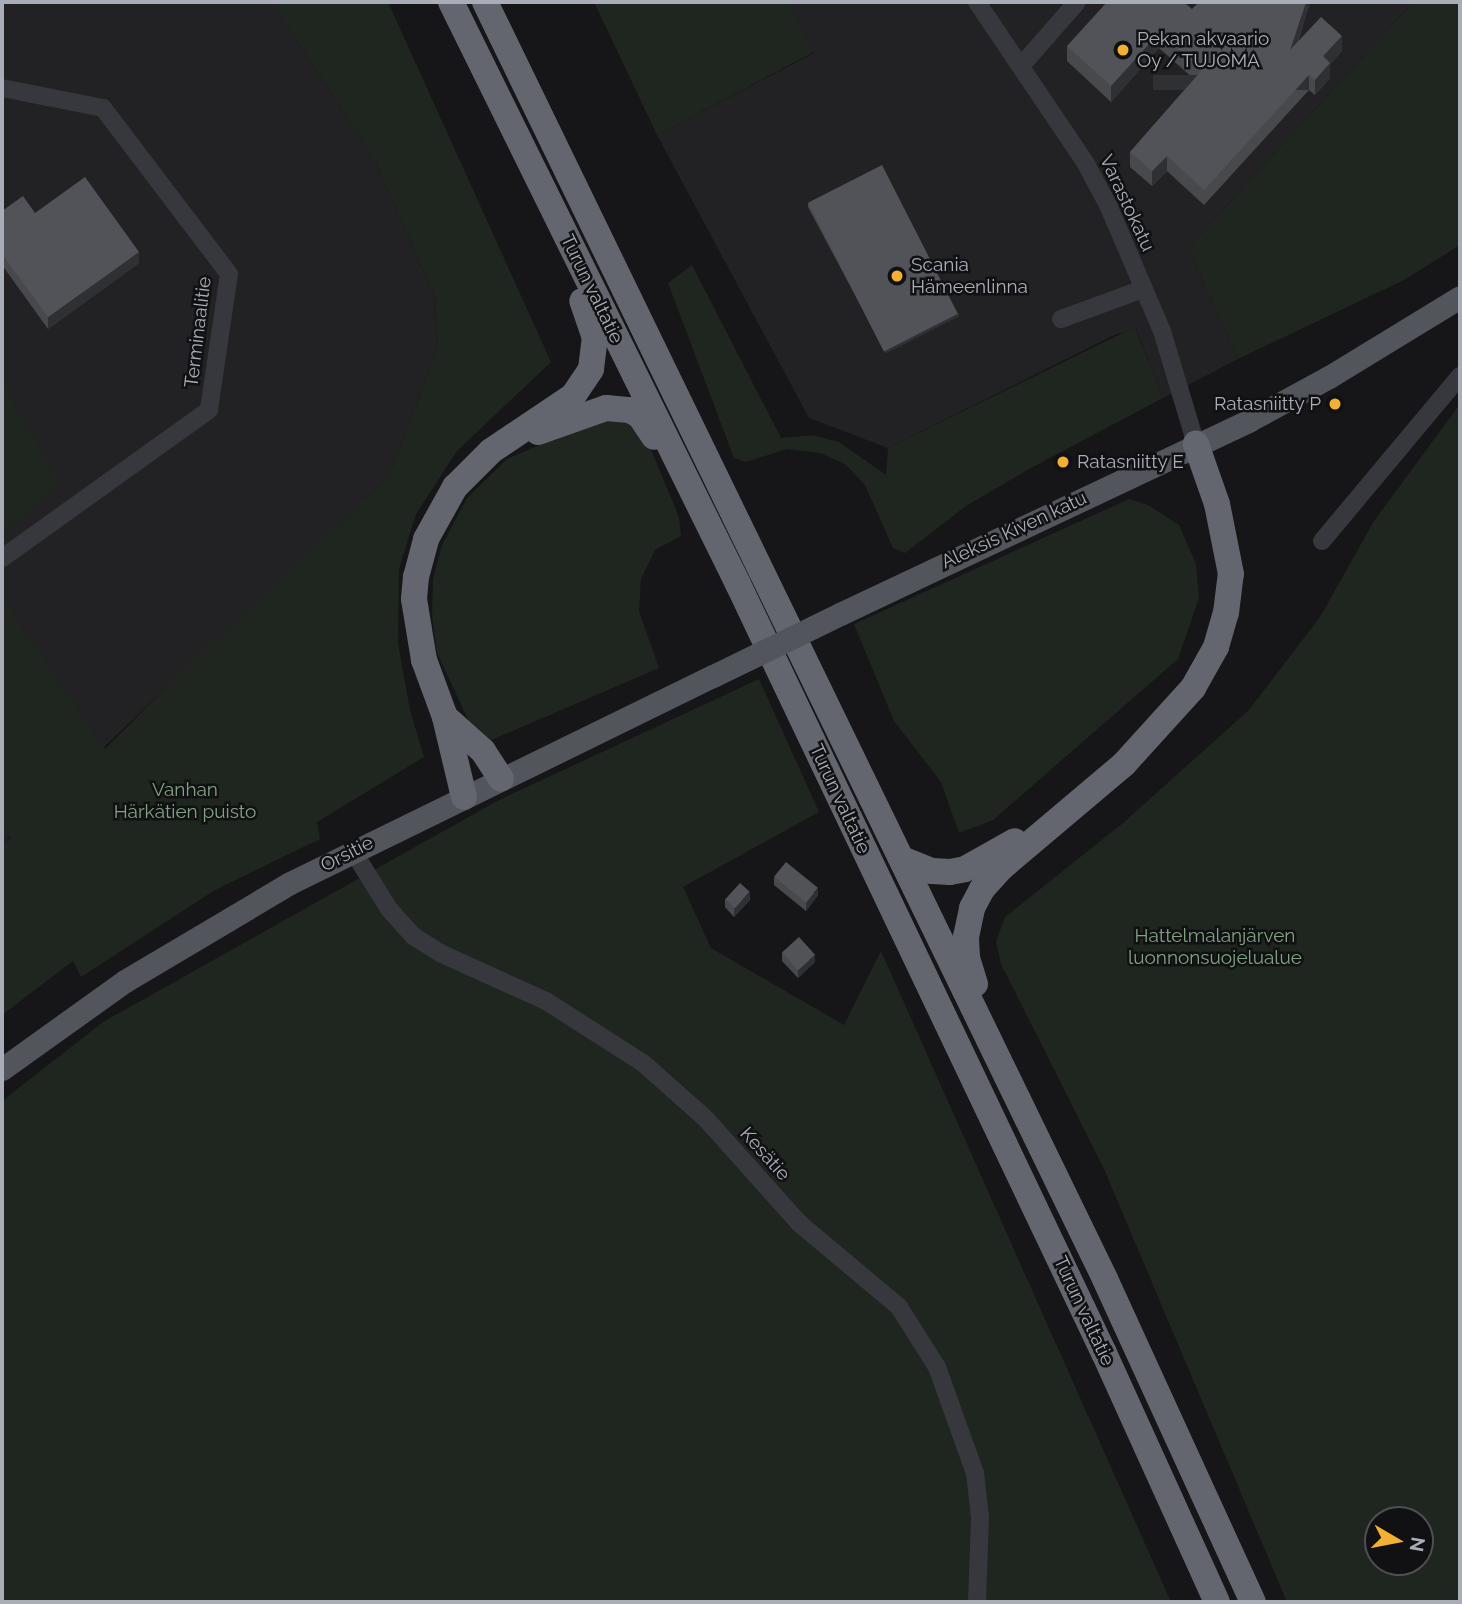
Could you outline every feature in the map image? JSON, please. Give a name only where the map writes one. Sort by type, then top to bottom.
[{"type":"highway","points":[[451,2],[461,38],[494,121],[583,302],[595,338],[592,369],[573,396],[491,451],[463,478],[426,539],[416,577],[414,599],[421,647],[445,717],[464,797]]},
{"type":"highway","name":"Turun valtatie","points":[[451,2],[738,584],[1104,1353],[1217,1602]]},
{"type":"highway","name":"Turun valtatie","points":[[485,2],[998,1056],[1105,1279],[1253,1602]]},
{"type":"highway","points":[[491,451],[606,408],[630,410],[640,416],[662,448],[738,584]]},
{"type":"highway","points":[[998,1056],[967,957],[967,924],[982,889],[1001,868],[1062,814],[1124,764],[1193,688],[1216,647],[1226,614],[1231,574],[1217,504],[1196,444]]},
{"type":"highway","points":[[445,717],[483,751],[501,779]]},
{"type":"highway","points":[[902,859],[937,873],[965,869],[1062,814]]},
{"type":"main road","name":"Aleksis Kiven katu","points":[[713,676],[1196,444],[1329,377],[1460,297]]},
{"type":"main road","name":"Orsitie","points":[[2,1069],[125,981],[279,889],[713,676]]},
{"type":"street","name":"Varastokatu","points":[[977,2],[1085,162],[1108,205],[1162,331],[1196,444]]},
{"type":"street","points":[[1021,66],[1077,2]]},
{"type":"street","name":"Terminaalitie","points":[[2,88],[103,108],[229,274],[209,410],[2,558]]},
{"type":"street","points":[[1061,319],[1143,289]]},
{"type":"street","points":[[1322,541],[1460,376]]},
{"type":"street","name":"Kesätie","points":[[352,851],[389,909],[413,936],[440,953],[547,1001],[643,1063],[706,1119],[799,1223],[899,1307],[922,1339],[936,1367],[958,1418],[975,1473],[980,1517],[977,1602]]},
{"type":"shaded area","points":[[2,2],[272,2],[375,161],[435,297],[438,347],[389,476],[2,844]]},
{"type":"shaded area","points":[[786,2],[1413,2],[1188,248],[1238,359],[1163,398],[1136,328],[1112,336],[888,448],[809,418],[657,135],[814,53]]},
{"type":"green space","name":"Vanhan Härkätien puisto","points":[[272,2],[388,2],[551,362],[457,451],[416,514],[399,569],[398,643],[410,710],[424,757],[317,822],[320,839],[215,890],[81,977],[73,961],[2,1015],[2,844],[11,837],[2,824],[2,593],[13,615],[105,749],[201,653],[389,476],[438,347],[435,297],[375,161]]},
{"type":"green space","points":[[594,2],[786,2],[814,52],[657,135]]},
{"type":"green space","points":[[1413,2],[1460,2],[1460,245],[1404,280],[1238,359],[1188,248]]},
{"type":"green space","points":[[692,265],[781,438],[812,435],[839,442],[886,475],[888,448],[1135,327],[1163,398],[1029,469],[966,506],[905,553],[893,548],[865,485],[845,464],[820,453],[787,449],[746,462],[734,458],[668,283]]},
{"type":"green space","points":[[2,383],[61,485],[2,532]]},
{"type":"green space","name":"Hattelmalanjärven luonnonsuojelualue","points":[[1460,404],[1460,1602],[1287,1602],[1104,1169],[1001,964],[996,942],[1005,917],[1123,823],[1249,710],[1320,617],[1374,521]]},
{"type":"green space","points":[[602,418],[626,423],[637,430],[652,452],[679,517],[681,536],[655,550],[641,579],[639,611],[659,668],[487,742],[475,734],[437,653],[432,616],[433,579],[442,545],[467,498],[507,459]]},
{"type":"green space","points":[[1129,499],[1148,505],[1179,525],[1196,564],[1199,598],[1178,659],[993,820],[959,833],[941,782],[894,721],[854,624]]},
{"type":"green space","points":[[759,679],[819,812],[683,887],[711,948],[844,1025],[881,951],[1171,1602],[2,1602],[2,1101],[103,1022],[499,800]]},
{"type":"building","points":[[1107,2],[1184,2],[1192,9],[1199,2],[1306,2],[1290,50],[1321,17],[1342,36],[1323,56],[1330,63],[1315,80],[1309,75],[1204,190],[1167,156],[1152,171],[1130,152],[1202,70],[1159,33],[1111,86],[1067,46]]},
{"type":"building","points":[[882,165],[958,314],[884,351],[808,203]]},
{"type":"building","points":[[85,177],[139,252],[48,317],[2,254],[2,211],[23,196],[35,213]]},
{"type":"building","points":[[786,862],[818,888],[806,903],[774,877]]},
{"type":"building","points":[[740,883],[750,892],[735,908],[725,899]]},
{"type":"building","points":[[799,937],[815,955],[798,970],[782,952]]},
{"type":"place","name":"Pekan akvaario Oy / TUJOMA","points":[[1123,50]]},
{"type":"place","name":"Scania Hämeenlinna","points":[[897,276]]},
{"type":"place","name":"Ratasniitty P","points":[[1335,404]]},
{"type":"place","name":"Ratasniitty E","points":[[1063,462]]}]
